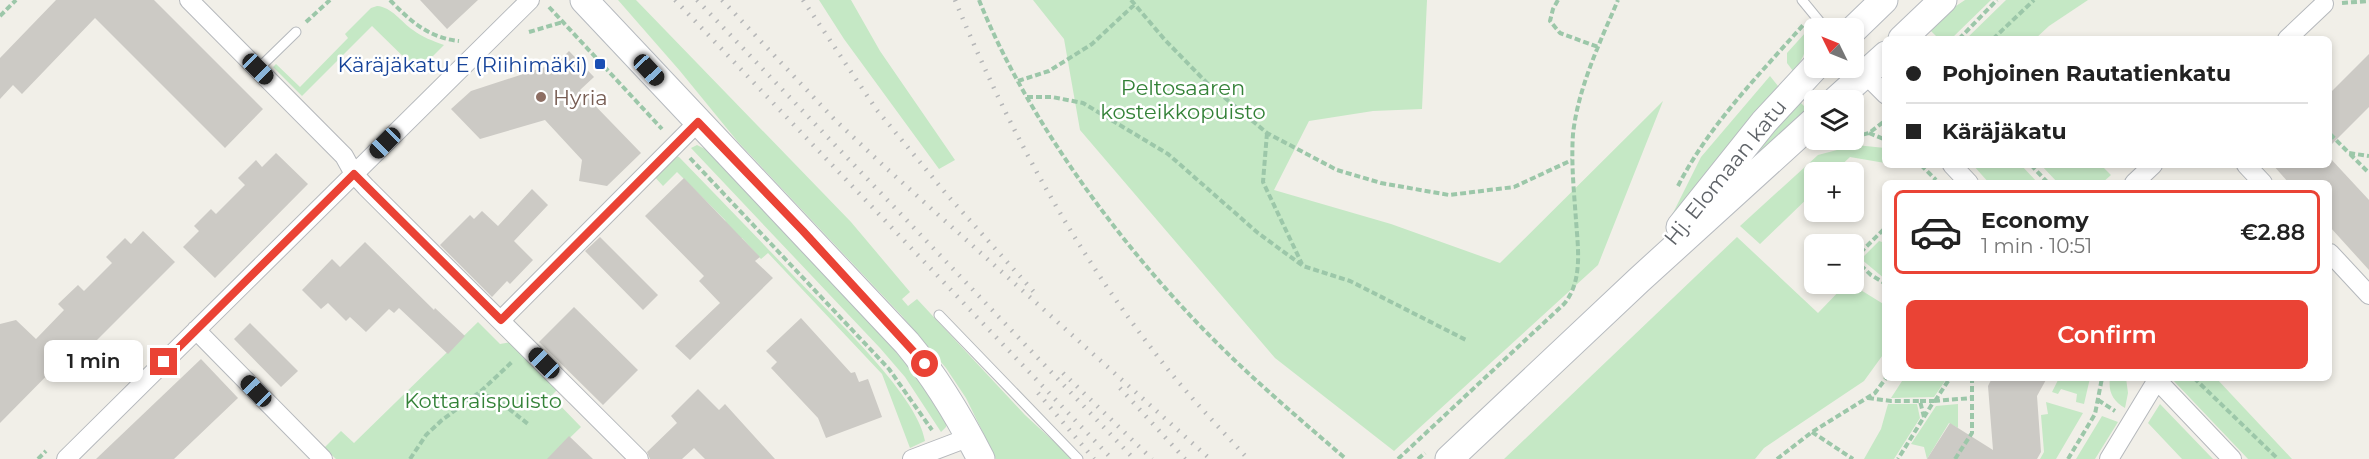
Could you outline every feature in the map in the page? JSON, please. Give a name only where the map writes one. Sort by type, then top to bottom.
[{"type":"street","points":[[189,0],[344,156],[354,174],[639,459]]},
{"type":"street","points":[[66,459],[530,0]]},
{"type":"street","points":[[584,0],[925,364],[958,414],[976,448],[942,448],[912,459]]},
{"type":"street","points":[[1864,19],[1884,0]]},
{"type":"street","points":[[1905,36],[1943,0]]},
{"type":"street","points":[[2290,36],[2324,4]]},
{"type":"street","points":[[1864,66],[1882,57]]},
{"type":"street","points":[[1864,74],[1882,91]]},
{"type":"street","name":"Hj. Elomaan katu","points":[[1639,280],[1764,122],[1805,78]]},
{"type":"street","points":[[501,320],[698,122]]},
{"type":"street","name":"Hj. Elomaan katu","points":[[1449,459],[1639,280],[1804,130]]},
{"type":"street","points":[[1955,168],[1966,180]]},
{"type":"street","points":[[2137,180],[2150,168]]},
{"type":"street","points":[[2249,168],[2260,180]]},
{"type":"street","points":[[2332,255],[2369,295]]},
{"type":"street","points":[[196,330],[323,459]]},
{"type":"street","points":[[2109,459],[2155,381]]},
{"type":"street","points":[[2158,381],[2232,459]]},
{"type":"lane","points":[[1802,0],[1819,18]]},
{"type":"lane","points":[[258,69],[296,33]]},
{"type":"lane","points":[[939,315],[1078,459]]},
{"type":"path","points":[[0,16],[16,0]]},
{"type":"path","points":[[296,33],[330,0]]},
{"type":"path","points":[[390,0],[409,19],[427,32],[459,41]]},
{"type":"path","points":[[542,0],[889,369],[931,427],[942,448]]},
{"type":"path","points":[[979,0],[1002,51],[1027,97],[1093,197],[1138,255],[1185,311],[1245,371],[1346,459]]},
{"type":"path","points":[[1131,0],[1207,83],[1267,133],[1337,170],[1381,183],[1449,195],[1514,187],[1572,160]]},
{"type":"path","points":[[1558,0],[1550,21],[1560,33],[1598,47]]},
{"type":"path","points":[[1398,459],[1557,310],[1573,291],[1578,255],[1572,160],[1574,132],[1590,63],[1618,0]]},
{"type":"path","points":[[1962,36],[1997,0]]},
{"type":"path","points":[[1996,36],[2034,0]]},
{"type":"path","points":[[1018,81],[1049,71],[1092,44],[1134,5]]},
{"type":"path","points":[[1678,187],[1694,155],[1707,138],[1741,95],[1815,13]]},
{"type":"path","points":[[1027,97],[1052,97],[1083,103],[1168,154],[1258,233],[1303,266],[1350,281],[1468,341]]},
{"type":"path","points":[[1864,134],[1882,123]]},
{"type":"path","points":[[1267,133],[1263,182],[1303,266]]},
{"type":"path","points":[[1869,133],[1882,138]]},
{"type":"path","points":[[2332,136],[2369,173]]},
{"type":"path","points":[[2349,153],[2369,156]]},
{"type":"path","points":[[1924,168],[1935,180]]},
{"type":"path","points":[[2034,168],[2045,180]]},
{"type":"path","points":[[1864,249],[1882,230]]},
{"type":"path","points":[[1864,267],[1882,281]]},
{"type":"path","points":[[410,459],[426,435],[477,395],[528,346]]},
{"type":"path","points":[[1777,459],[1812,432],[1875,393],[1884,381]]},
{"type":"path","points":[[1898,459],[1948,381]]},
{"type":"path","points":[[1955,459],[1972,433],[1972,381]]},
{"type":"path","points":[[2068,459],[2095,414],[2101,381]]},
{"type":"path","points":[[2197,381],[2278,459]]},
{"type":"path","points":[[477,395],[494,397],[528,424]]},
{"type":"path","points":[[1868,398],[1891,401],[1972,398]]},
{"type":"path","points":[[1920,401],[1924,417]]},
{"type":"path","points":[[1812,432],[1853,459]]},
{"type":"green space","points":[[618,0],[636,0],[851,222],[910,292],[902,299],[908,306],[917,299],[1025,415],[1073,459],[996,459],[966,398],[946,368],[902,316],[738,142]]},
{"type":"green space","points":[[819,0],[851,0],[880,51],[955,160],[939,169],[844,39]]},
{"type":"green space","name":"Peltosaaren kosteikkopuisto","points":[[1033,0],[1427,0],[1422,109],[1373,111],[1309,121],[1274,190],[1391,224],[1500,263],[1663,101],[1598,265],[1394,451],[1275,358],[1080,130],[1064,39]]},
{"type":"green space","points":[[1965,0],[1991,0],[1954,36],[1936,36],[1929,29],[1947,12]]},
{"type":"green space","points":[[2006,0],[2088,0],[2038,36],[1969,36]]},
{"type":"green space","points":[[377,6],[392,12],[420,35],[444,45],[418,71],[372,26],[302,96],[273,67],[276,64],[300,87],[348,38],[345,34],[371,8]]},
{"type":"green space","points":[[1804,34],[1804,53],[1793,71],[1787,63],[1787,53]]},
{"type":"green space","points":[[1770,76],[1778,86],[1669,221],[1701,157]]},
{"type":"green space","points":[[1798,100],[1804,106],[1804,114],[1738,178],[1734,174]]},
{"type":"green space","points":[[697,145],[705,149],[887,341],[912,371],[947,421],[946,427],[941,432],[905,377],[691,148]]},
{"type":"green space","points":[[1864,146],[1882,148],[1882,162],[1850,157],[1845,162],[1810,162],[1818,155],[1837,150],[1864,150]]},
{"type":"green space","points":[[674,155],[679,157],[868,353],[906,400],[919,422],[925,441],[910,448],[882,374],[768,253],[761,259],[742,238],[735,244],[725,220],[677,172],[663,186],[653,175]]},
{"type":"green space","points":[[1804,168],[1804,202],[1760,244],[1740,226]]},
{"type":"green space","points":[[1976,168],[2024,168],[2035,180],[1986,180]]},
{"type":"green space","points":[[2044,168],[2104,168],[2111,175],[2105,180],[2055,180]]},
{"type":"green space","points":[[1737,237],[1818,313],[1836,294],[1864,294],[1864,292],[1882,303],[1882,356],[1864,381],[1764,448],[1755,459],[1504,459]]},
{"type":"green space","points":[[1879,241],[1882,242],[1882,276],[1864,262],[1864,256]]},
{"type":"green space","name":"Kottaraispuisto","points":[[478,322],[500,344],[511,342],[557,390],[551,396],[581,427],[548,459],[336,459],[324,448],[341,431],[354,443]]},
{"type":"green space","points":[[1902,381],[1945,381],[1934,397],[1891,398]]},
{"type":"green space","points":[[2058,381],[2089,381],[2084,404],[2076,402],[2077,394],[2061,389],[2058,394],[2052,392]]},
{"type":"green space","points":[[2110,381],[2126,381],[2128,393],[2125,408],[2112,396]]},
{"type":"green space","points":[[2174,381],[2219,381],[2292,459],[2248,459]]},
{"type":"green space","points":[[2046,402],[2083,413],[2056,459],[2040,459],[2044,452],[2041,415],[2048,414]]},
{"type":"green space","points":[[1888,404],[1917,404],[1920,418],[1894,459],[1864,459],[1881,429]]},
{"type":"green space","points":[[1958,404],[1958,428],[1949,423],[1927,459],[1924,447],[1911,444],[1936,406]]},
{"type":"green space","points":[[2160,404],[2213,459],[2182,459],[2148,423]]},
{"type":"green space","points":[[2102,416],[2118,422],[2095,459],[2076,459]]},
{"type":"building","points":[[56,0],[154,0],[263,109],[225,148],[95,18],[22,94],[13,85],[0,99],[0,58]]},
{"type":"building","points":[[420,0],[478,0],[447,29]]},
{"type":"building","points":[[569,51],[594,77],[580,90],[641,153],[607,186],[579,181],[582,160],[545,120],[480,139],[451,109],[471,91],[557,63]]},
{"type":"building","points":[[2369,54],[2369,107],[2332,144],[2332,91]]},
{"type":"building","points":[[276,153],[308,184],[215,278],[183,247],[199,231],[194,226],[211,209],[216,214],[245,185],[238,178],[256,160],[262,167]]},
{"type":"building","points":[[2332,160],[2369,200],[2369,270],[2332,229],[2332,180],[2286,180],[2276,168],[2332,168]]},
{"type":"building","points":[[684,178],[760,257],[755,261],[773,278],[690,360],[675,346],[720,303],[699,281],[704,276],[645,216]]},
{"type":"building","points":[[532,189],[548,205],[514,241],[533,260],[510,284],[507,281],[492,297],[440,245],[470,215],[474,219],[482,211],[498,226]]},
{"type":"building","points":[[143,231],[175,262],[81,356],[73,349],[0,423],[0,324],[16,320],[36,339],[64,310],[58,304],[78,285],[84,291],[112,263],[106,257],[125,238],[131,244]]},
{"type":"building","points":[[600,237],[658,295],[643,310],[585,251]]},
{"type":"building","points":[[365,242],[434,310],[435,308],[465,336],[448,354],[399,308],[394,313],[389,309],[366,332],[350,317],[346,321],[328,303],[321,309],[302,290],[332,259],[340,267]]},
{"type":"building","points":[[574,307],[638,370],[603,405],[539,342]]},
{"type":"building","points":[[801,318],[851,373],[855,372],[859,382],[868,379],[882,417],[826,438],[818,418],[771,368],[777,362],[766,351]]},
{"type":"building","points":[[250,323],[298,371],[281,387],[234,339]]},
{"type":"building","points":[[201,359],[238,398],[174,459],[96,459]]},
{"type":"building","points":[[1990,381],[2045,381],[2037,396],[2041,452],[2037,459],[1927,459],[1950,423],[1993,450],[1988,386]]},
{"type":"building","points":[[698,389],[719,410],[725,404],[775,459],[705,459],[694,448],[682,459],[650,459],[647,452],[677,423],[671,416]]},
{"type":"building","points":[[569,436],[593,459],[547,459]]},
{"type":"railway","points":[[675,0],[1112,459]]},
{"type":"railway","points":[[697,0],[1134,459]]},
{"type":"railway","points":[[722,0],[835,120],[1210,459]]},
{"type":"railway","points":[[803,0],[876,109],[948,196],[1034,292]]},
{"type":"railway","points":[[955,0],[1018,137],[1067,225],[1122,309],[1163,363],[1248,459]]},
{"type":"railway","points":[[1063,373],[1152,459]]},
{"type":"railway","points":[[1120,388],[1185,459]]},
{"type":"railway","points":[[1038,393],[1094,459]]},
{"type":"place","name":"Käräjäkatu E (Riihimäki)","points":[[600,64]]},
{"type":"place","name":"Hyria","points":[[541,97]]},
{"type":"route","points":[[164,362],[354,174],[501,320],[698,122],[803,231],[925,364]]}]
